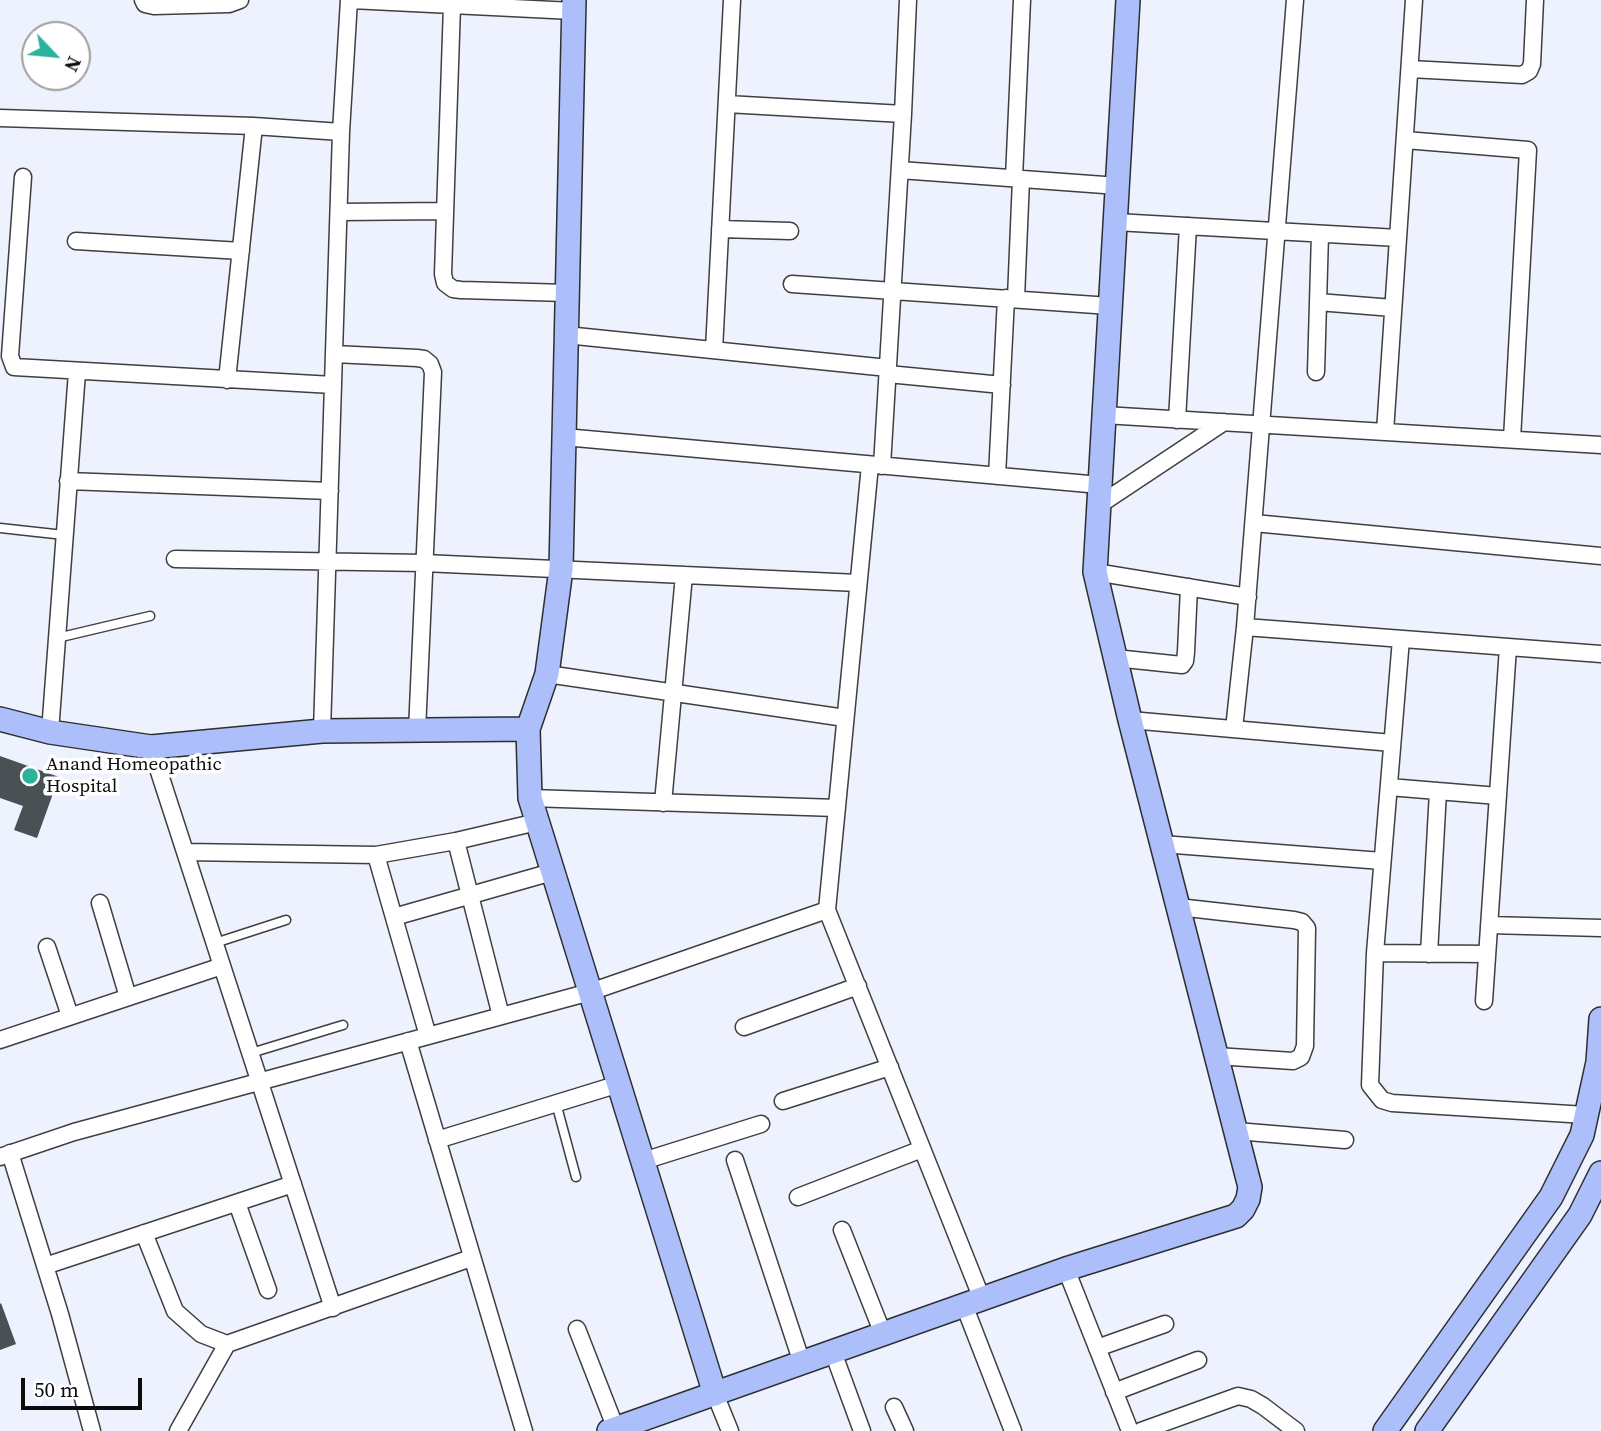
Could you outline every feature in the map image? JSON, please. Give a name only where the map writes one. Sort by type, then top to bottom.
[{"type":"street","points":[[143,0],[145,4],[154,6],[229,4],[240,0]]},
{"type":"street","points":[[322,732],[341,132],[350,0],[452,5],[574,6],[561,569],[547,674],[528,729],[530,798],[715,1394],[730,1431]]},
{"type":"street","points":[[714,350],[732,0]]},
{"type":"street","points":[[908,0],[888,371],[858,583],[827,910],[922,1149],[1013,1431]]},
{"type":"street","points":[[998,476],[1017,179],[1022,0]]},
{"type":"street","points":[[577,1329],[612,1430],[1066,1269],[1236,1216],[1244,1209],[1250,1187],[1130,720],[1095,572],[1129,0]]},
{"type":"street","points":[[1234,729],[1248,597],[1295,0]]},
{"type":"street","points":[[1385,432],[1414,0]]},
{"type":"street","points":[[1410,69],[1522,75],[1529,71],[1532,64],[1535,0]]},
{"type":"street","points":[[452,5],[443,274],[445,283],[453,289],[567,293]]},
{"type":"street","points":[[727,104],[903,114]]},
{"type":"street","points":[[0,118],[254,126],[341,132]]},
{"type":"street","points":[[227,380],[254,126]]},
{"type":"street","points":[[1405,140],[1528,150],[1512,439]]},
{"type":"street","points":[[900,170],[1118,186]]},
{"type":"street","points":[[23,177],[7,314],[10,356],[14,367],[333,385]]},
{"type":"street","points":[[339,212],[445,211]]},
{"type":"street","points":[[1116,222],[1398,238]]},
{"type":"street","points":[[1177,420],[1188,226]]},
{"type":"street","points":[[720,229],[790,232]]},
{"type":"street","points":[[1316,373],[1320,234]]},
{"type":"street","points":[[76,242],[241,251]]},
{"type":"street","points":[[792,284],[1110,306]]},
{"type":"street","points":[[1318,302],[1393,309]]},
{"type":"street","points":[[566,335],[1002,385]]},
{"type":"street","points":[[334,355],[424,359],[433,372],[416,731]]},
{"type":"street","points":[[50,732],[76,372]]},
{"type":"street","points":[[1104,415],[1601,445]]},
{"type":"street","points":[[564,438],[998,476],[1100,495],[1224,422]]},
{"type":"street","points":[[68,481],[330,491]]},
{"type":"street","points":[[1254,523],[1601,556]]},
{"type":"street","points":[[175,559],[424,563],[858,583]]},
{"type":"street","points":[[1095,572],[1248,597]]},
{"type":"street","points":[[663,803],[684,575]]},
{"type":"street","points":[[1115,658],[1182,665],[1186,652],[1189,587]]},
{"type":"street","points":[[1245,627],[1601,654]]},
{"type":"street","points":[[1401,639],[1375,953],[1370,1086],[1382,1100],[1392,1104],[1586,1115]]},
{"type":"street","points":[[1484,1001],[1508,647]]},
{"type":"street","points":[[547,674],[845,718]]},
{"type":"street","points":[[0,719],[50,732],[151,747],[322,732],[528,729]]},
{"type":"street","points":[[1130,720],[1392,743]]},
{"type":"street","points":[[151,747],[333,1308]]},
{"type":"street","points":[[1389,787],[1498,796]]},
{"type":"street","points":[[1429,954],[1438,791]]},
{"type":"street","points":[[530,798],[837,808]]},
{"type":"street","points":[[186,852],[376,855],[456,841],[537,822]]},
{"type":"street","points":[[456,841],[501,1016]]},
{"type":"street","points":[[1162,844],[1382,861]]},
{"type":"street","points":[[376,855],[428,1036]]},
{"type":"street","points":[[394,917],[552,872]]},
{"type":"street","points":[[100,903],[128,997]]},
{"type":"street","points":[[1178,907],[1294,920],[1302,922],[1307,928],[1305,1046],[1301,1057],[1293,1061],[1216,1056]]},
{"type":"street","points":[[92,1431],[45,1266],[5,1155],[74,1132],[590,992],[827,910]]},
{"type":"street","points":[[1489,925],[1601,928]]},
{"type":"street","points":[[47,947],[70,1016]]},
{"type":"street","points":[[1375,953],[1487,954]]},
{"type":"street","points":[[0,1040],[222,966]]},
{"type":"street","points":[[744,1027],[858,986]]},
{"type":"street","points":[[1385,1431],[1551,1197],[1582,1135],[1598,1062],[1601,1019]]},
{"type":"street","points":[[408,1041],[524,1431]]},
{"type":"street","points":[[783,1101],[890,1067]]},
{"type":"street","points":[[437,1140],[619,1084]]},
{"type":"street","points":[[643,1161],[761,1124]]},
{"type":"street","points":[[1236,1130],[1345,1140]]},
{"type":"street","points":[[799,1197],[922,1149]]},
{"type":"street","points":[[735,1160],[802,1363]]},
{"type":"street","points":[[1427,1431],[1580,1215],[1601,1173]]},
{"type":"street","points":[[45,1266],[293,1184]]},
{"type":"street","points":[[237,1203],[268,1290]]},
{"type":"street","points":[[842,1230],[883,1335]]},
{"type":"street","points":[[144,1233],[175,1311],[201,1335],[227,1344],[471,1258]]},
{"type":"street","points":[[1066,1269],[1130,1431]]},
{"type":"street","points":[[1097,1348],[1165,1324]]},
{"type":"street","points":[[178,1431],[227,1344]]},
{"type":"street","points":[[832,1352],[862,1431]]},
{"type":"street","points":[[1114,1392],[1198,1360]]},
{"type":"street","points":[[1141,1431],[1238,1396],[1263,1406],[1296,1431]]},
{"type":"street","points":[[894,1407],[905,1431]]},
{"type":"lane","points":[[0,528],[64,536]]},
{"type":"lane","points":[[57,638],[150,616]]},
{"type":"lane","points":[[215,943],[286,920]]},
{"type":"lane","points":[[251,1053],[343,1025]]},
{"type":"lane","points":[[556,1103],[576,1177]]},
{"type":"building","points":[[0,756],[59,777],[37,838],[14,830],[23,806],[0,798]]},
{"type":"building","points":[[0,1304],[16,1344],[0,1350]]},
{"type":"place","name":"Anand Homeopathic Hospital","points":[[30,776]]}]
